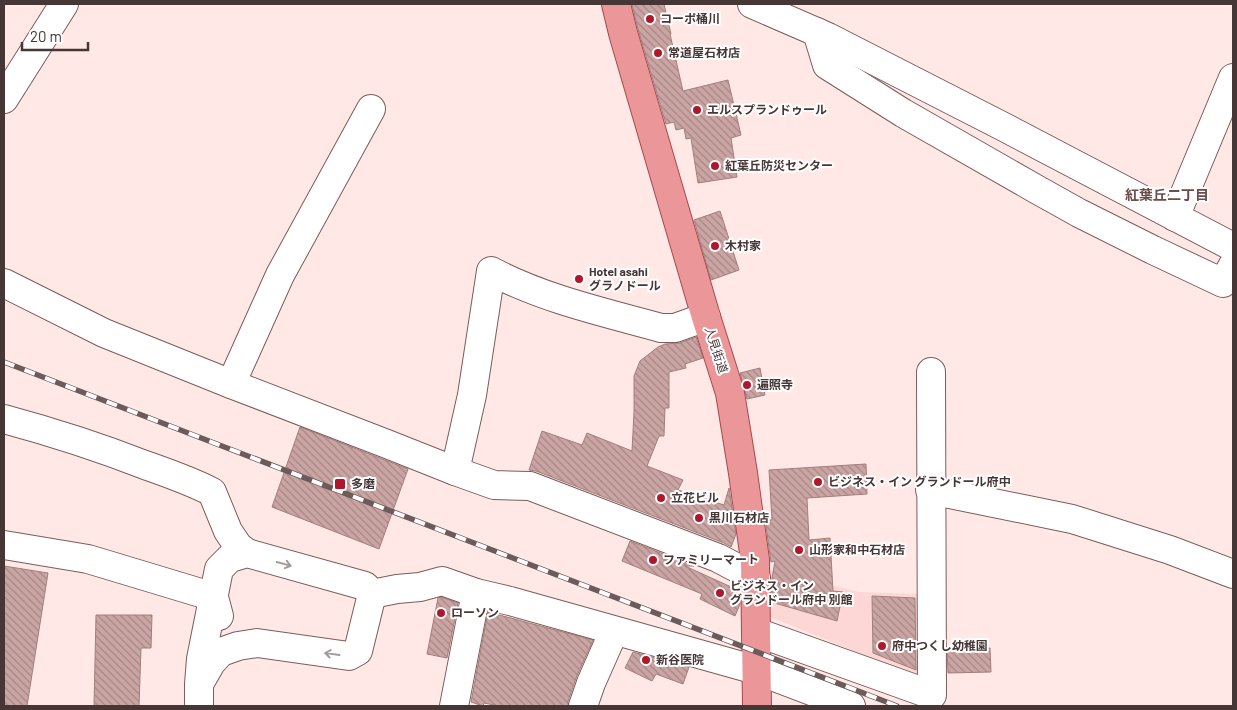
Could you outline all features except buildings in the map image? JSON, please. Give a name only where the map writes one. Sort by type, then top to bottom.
[{"type":"main road","name":"人見街道","points":[[616,4],[706,317],[730,393],[755,560],[757,706]]},
{"type":"street","points":[[4,99],[64,4]]},
{"type":"street","points":[[752,4],[817,32],[994,121],[1233,247]]},
{"type":"street","points":[[817,32],[827,65],[903,113],[1036,189],[1104,225],[1223,283],[1233,266]]},
{"type":"street","points":[[1175,217],[1233,78]]},
{"type":"street","points":[[231,384],[280,274],[371,109]]},
{"type":"street","points":[[455,471],[472,395],[491,271],[508,280],[567,302],[661,328],[675,328],[706,317]]},
{"type":"street","points":[[4,282],[104,333],[231,384],[494,485],[530,486],[718,558],[756,578]]},
{"type":"street","points":[[756,632],[932,696],[931,372]]},
{"type":"street","points":[[4,419],[114,453],[195,483],[212,492],[228,531],[238,546],[247,553],[365,586],[372,594]]},
{"type":"street","points":[[930,490],[1072,519],[1170,550],[1233,574]]},
{"type":"street","points":[[198,695],[201,659],[222,551],[222,516]]},
{"type":"street","points":[[4,545],[88,559],[214,597]]},
{"type":"street","points":[[219,569],[230,558],[247,553]]},
{"type":"street","points":[[372,594],[420,587],[442,581],[476,594],[510,601],[756,670],[851,706]]},
{"type":"street","points":[[214,597],[223,623],[233,633],[257,643],[349,656],[358,651],[372,594]]},
{"type":"street","points":[[454,706],[476,594]]},
{"type":"street","points":[[584,706],[591,683],[614,631]]},
{"type":"street","points":[[198,695],[210,663],[221,652],[238,646],[257,643]]},
{"type":"shaded area","name":"府中つくし幼稚園","points":[[766,569],[859,592],[921,594],[921,678],[763,614]]},
{"type":"railway","points":[[4,362],[897,706]]},
{"type":"place","name":"コーポ桶川","points":[[650,19]]},
{"type":"place","name":"常道屋石材店","points":[[658,53]]},
{"type":"place","name":"エルスプランドゥール","points":[[697,110]]},
{"type":"place","name":"紅葉丘防災センター","points":[[715,166]]},
{"type":"place","name":"木村家","points":[[715,246]]},
{"type":"place","name":"Hotel asahi グラノドール","points":[[579,279]]},
{"type":"place","name":"遍照寺","points":[[747,385]]},
{"type":"place","name":"ビジネス・イン グランドール府中","points":[[818,482]]},
{"type":"place","name":"多磨","points":[[340,484]]},
{"type":"place","name":"立花ビル","points":[[661,498]]},
{"type":"place","name":"黒川石材店","points":[[699,518]]},
{"type":"place","name":"山形家和中石材店","points":[[799,550]]},
{"type":"place","name":"ファミリーマート","points":[[653,560]]},
{"type":"place","name":"ビジネス・イン グランドール府中 別館","points":[[720,593]]},
{"type":"place","name":"ローソン","points":[[441,613]]},
{"type":"place","name":"府中つくし幼稚園","points":[[882,646]]},
{"type":"place","name":"新谷医院","points":[[646,660]]},
{"type":"district","name":"紅葉丘二丁目","points":[[1167,195]]}]
